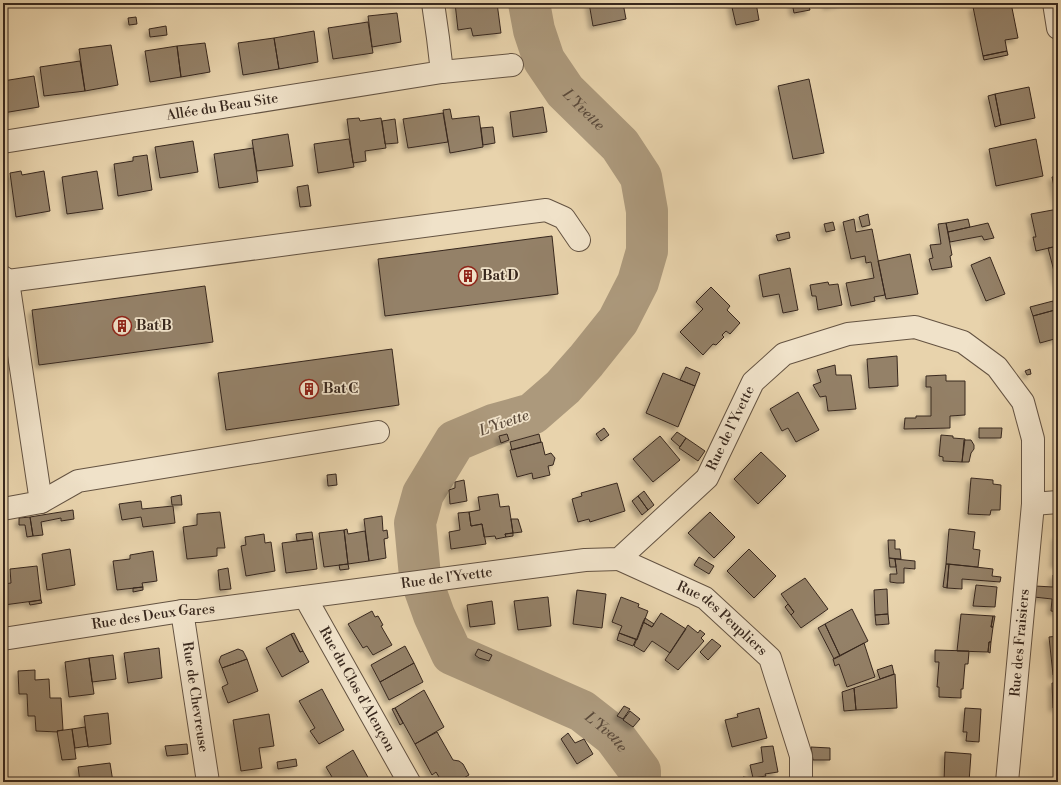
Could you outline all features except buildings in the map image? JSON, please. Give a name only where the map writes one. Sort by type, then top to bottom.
[{"type":"street","points":[[433,3],[442,72]]},
{"type":"street","points":[[1054,3],[1058,28]]},
{"type":"street","name":"Allée du Beau Site","points":[[3,142],[442,72],[512,65]]},
{"type":"street","points":[[41,502],[6,279],[546,210],[564,218],[579,240]]},
{"type":"street","name":"Rue de l'Yvette","points":[[305,597],[585,560],[619,559],[707,478],[753,382],[784,354],[848,334],[915,327],[963,342],[997,366],[1023,402],[1033,439],[1033,504]]},
{"type":"street","points":[[3,509],[41,502],[78,481],[378,432]]},
{"type":"street","points":[[1033,504],[1058,502]]},
{"type":"street","name":"Rue des Fraisiers","points":[[1007,782],[1033,504]]},
{"type":"street","name":"Rue des Peupliers","points":[[619,559],[705,598],[770,658],[801,756],[801,782]]},
{"type":"street","name":"Rue des Deux Gares","points":[[3,639],[182,611],[198,611],[305,597]]},
{"type":"street","name":"Rue du Clos d'Alençon","points":[[305,597],[408,782]]},
{"type":"street","name":"Rue de Chevreuse","points":[[182,611],[208,782]]},
{"type":"waterway","name":"L'Yvette","points":[[529,3],[534,30],[544,60],[565,91],[620,145],[641,177],[647,211],[647,251],[638,282],[618,321],[563,387],[532,414],[493,425],[455,441],[423,494],[415,523],[420,576],[434,615],[452,654],[582,711],[614,736],[640,771],[640,782]]},
{"type":"place","name":"Bat D","points":[[468,276]]},
{"type":"place","name":"Bat B","points":[[122,326]]},
{"type":"place","name":"Bat C","points":[[309,389]]}]
